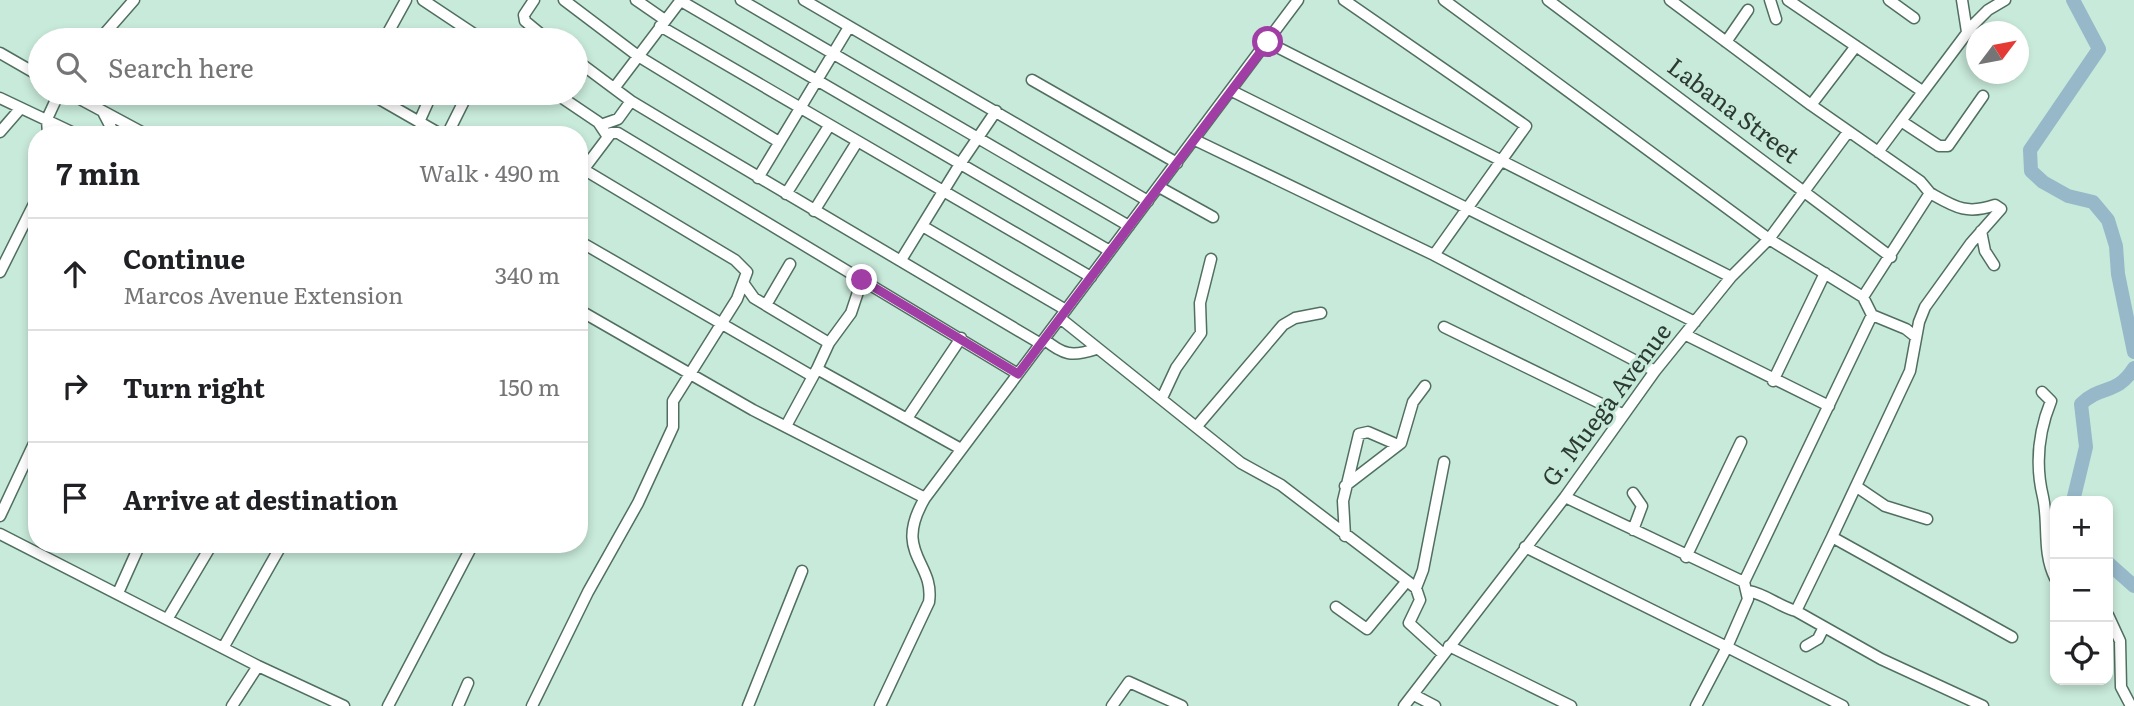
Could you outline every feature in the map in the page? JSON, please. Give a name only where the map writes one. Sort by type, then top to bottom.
[{"type":"street","points":[[110,28],[134,0]]},
{"type":"street","points":[[391,28],[406,0]]},
{"type":"street","points":[[423,0],[465,28]]},
{"type":"street","points":[[533,28],[525,21],[524,15],[534,0]]},
{"type":"street","points":[[564,0],[638,56],[779,142]]},
{"type":"street","points":[[636,0],[663,23],[829,126],[1091,277]]},
{"type":"street","points":[[615,87],[681,0],[1110,251]]},
{"type":"street","points":[[741,0],[1129,226]]},
{"type":"street","points":[[804,0],[821,4],[849,27],[1148,201]]},
{"type":"street","points":[[880,706],[929,602],[929,589],[912,539],[914,516],[961,449],[1298,0]]},
{"type":"street","points":[[1344,0],[1526,127],[1434,255]]},
{"type":"street","points":[[1444,0],[1769,239],[1863,297],[1872,315],[1906,329],[1916,337]]},
{"type":"street","name":"Labana Street","points":[[1548,0],[1891,257]]},
{"type":"street","points":[[1670,0],[1848,132],[1920,181],[1930,193],[1960,210],[1969,212],[1999,206],[2000,212],[1981,231],[1933,295],[1921,317],[1910,371],[1796,611]]},
{"type":"street","points":[[1769,0],[1776,19]]},
{"type":"street","points":[[1788,0],[1922,90]]},
{"type":"street","points":[[1889,0],[1914,18]]},
{"type":"street","points":[[1962,0],[1966,26]]},
{"type":"street","points":[[1978,21],[1988,10],[2005,0]]},
{"type":"street","points":[[1726,42],[1748,10]]},
{"type":"street","points":[[758,178],[849,27]]},
{"type":"street","points":[[1878,152],[1966,33]]},
{"type":"street","points":[[1268,42],[1731,276]]},
{"type":"street","points":[[1811,105],[1856,46]]},
{"type":"street","points":[[0,53],[28,69]]},
{"type":"street","points":[[588,68],[631,101],[758,178],[1065,355],[1074,356],[1096,349]]},
{"type":"street","points":[[1032,80],[1177,163]]},
{"type":"street","points":[[1232,91],[1319,137],[1470,208],[1695,322]]},
{"type":"street","points":[[1901,121],[1945,147],[1983,96]]},
{"type":"street","points":[[0,99],[62,126]]},
{"type":"street","points":[[601,125],[618,119],[631,101]]},
{"type":"street","points":[[47,126],[47,118],[54,105]]},
{"type":"street","points":[[88,105],[128,126]]},
{"type":"street","points":[[390,105],[427,126]]},
{"type":"street","points":[[419,122],[427,105]]},
{"type":"street","points":[[450,126],[461,105]]},
{"type":"street","points":[[572,105],[601,125],[608,137]]},
{"type":"street","points":[[0,132],[20,109]]},
{"type":"street","points":[[901,260],[924,227],[960,163],[996,111]]},
{"type":"street","points":[[103,114],[110,126]]},
{"type":"street","points":[[786,194],[829,126]]},
{"type":"street","name":"G. Muega Avenue","points":[[1404,706],[1565,497],[1656,370],[1731,276],[1769,239],[1848,132]]},
{"type":"street","points":[[588,162],[608,137],[618,133],[1018,374]]},
{"type":"street","points":[[1195,140],[1434,255],[1656,370]]},
{"type":"street","points":[[814,211],[857,142]]},
{"type":"street","points":[[532,706],[588,592],[638,503],[673,427],[673,401],[737,299],[747,272],[741,264],[588,175]]},
{"type":"street","points":[[1159,187],[1213,217]]},
{"type":"street","points":[[1863,297],[1930,193]]},
{"type":"street","points":[[0,272],[28,216]]},
{"type":"street","points":[[924,227],[1063,314],[1096,349],[1162,398],[1241,463],[1281,485],[1411,585],[1420,600],[1409,623],[1446,649],[1571,706]]},
{"type":"street","points":[[1981,231],[1985,251],[1994,265]]},
{"type":"street","points":[[588,245],[722,322],[815,372],[908,417],[961,449]]},
{"type":"street","points":[[1162,398],[1176,368],[1201,333],[1200,303],[1211,259]]},
{"type":"street","points":[[766,305],[790,264]]},
{"type":"street","points":[[1773,381],[1825,273]]},
{"type":"street","points":[[786,426],[830,342],[851,313],[862,280]]},
{"type":"street","points":[[744,284],[754,298],[830,342]]},
{"type":"street","points":[[737,299],[754,298]]},
{"type":"street","points":[[1197,426],[1283,325],[1295,318],[1321,313]]},
{"type":"street","points":[[588,315],[693,369],[699,379],[925,498]]},
{"type":"street","points":[[1696,706],[1746,606],[1746,586],[1872,315]]},
{"type":"street","points":[[1444,327],[1622,414]]},
{"type":"street","points":[[1686,335],[1773,381],[1829,406]]},
{"type":"street","points":[[908,417],[961,338]]},
{"type":"street","points":[[1345,486],[1404,439],[1413,402],[1425,386]]},
{"type":"street","points":[[2042,392],[2051,401],[2040,432],[2038,484],[2043,497],[2050,564]]},
{"type":"street","points":[[1345,536],[1345,486],[1359,434],[1368,432],[1398,445]]},
{"type":"street","points":[[1686,556],[1741,442]]},
{"type":"street","points":[[0,516],[28,456]]},
{"type":"street","points":[[1336,607],[1367,629],[1423,570],[1444,462]]},
{"type":"street","points":[[1857,487],[1885,506],[1927,519]]},
{"type":"street","points":[[1633,493],[1642,506],[1633,530]]},
{"type":"street","points":[[1565,497],[1762,594],[1778,605],[1796,611],[1881,659],[1983,706]]},
{"type":"street","points":[[0,534],[28,543]]},
{"type":"street","points":[[1832,537],[2012,637]]},
{"type":"street","points":[[1525,547],[1843,706]]},
{"type":"street","points":[[52,553],[118,593],[223,648],[344,706]]},
{"type":"street","points":[[118,593],[136,553]]},
{"type":"street","points":[[168,618],[207,553]]},
{"type":"street","points":[[223,648],[277,553]]},
{"type":"street","points":[[388,706],[468,553]]},
{"type":"street","points":[[748,706],[802,571]]},
{"type":"street","points":[[2111,622],[2120,641],[2121,687],[2131,706]]},
{"type":"street","points":[[1806,646],[1818,639],[1824,626]]},
{"type":"street","points":[[232,706],[258,666]]},
{"type":"street","points":[[1112,706],[1129,682],[1182,706]]},
{"type":"street","points":[[458,706],[468,683]]},
{"type":"street","points":[[1414,695],[1435,706]]},
{"type":"waterway","points":[[2073,0],[2099,49],[2030,150],[2031,171],[2043,182],[2068,196],[2093,202],[2108,220],[2116,246],[2118,274],[2134,352]]},
{"type":"waterway","points":[[2074,496],[2086,447],[2081,404],[2121,383],[2134,368]]},
{"type":"waterway","points":[[2113,567],[2134,586]]},
{"type":"route","points":[[862,280],[1018,374],[1268,42]]}]
